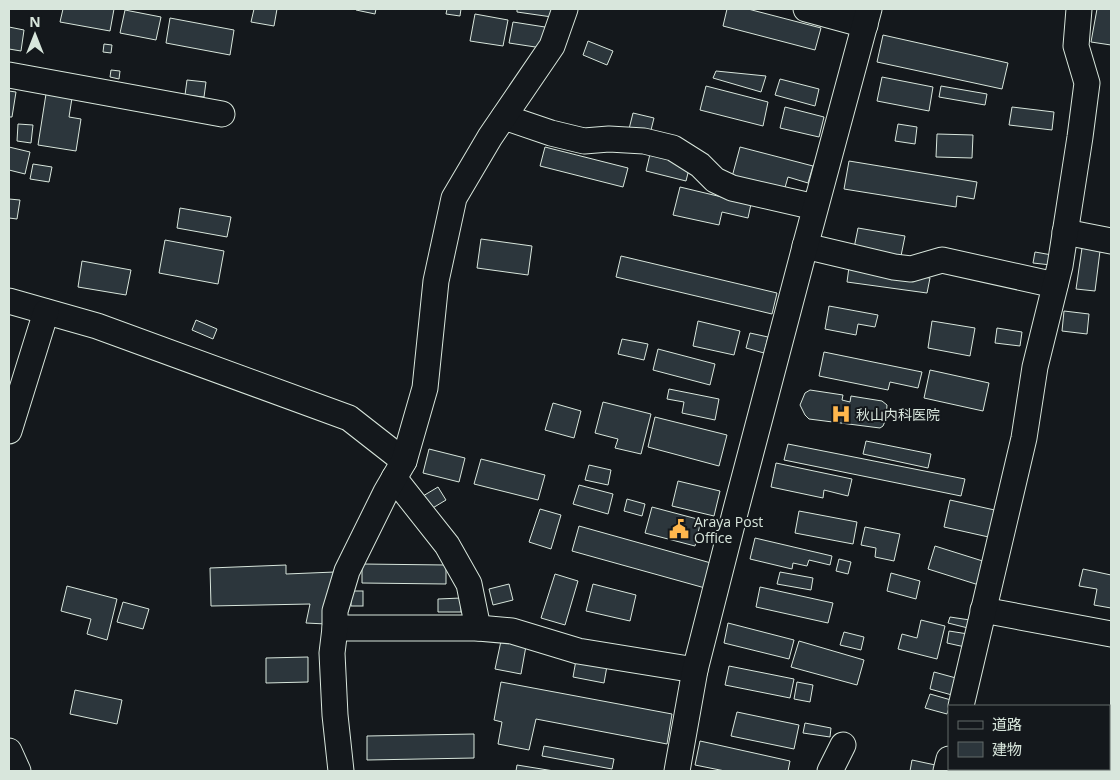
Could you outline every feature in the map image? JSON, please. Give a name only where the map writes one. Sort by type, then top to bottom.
[{"type":"street","points":[[341,771],[335,715],[332,653],[335,611],[347,571],[399,470],[425,388],[436,280],[454,198],[490,137],[552,46],[565,9]]},
{"type":"street","points":[[676,771],[696,670],[736,509],[867,17],[806,9]]},
{"type":"street","points":[[961,705],[1024,438],[1035,367],[1060,266],[1080,137],[1086,83],[1076,46],[1079,9]]},
{"type":"street","points":[[9,75],[222,114]]},
{"type":"street","points":[[504,118],[584,142],[609,139],[644,141],[673,148],[700,165],[715,180],[732,188],[815,207]]},
{"type":"street","points":[[1065,232],[1111,241]]},
{"type":"street","points":[[805,246],[894,267],[911,269],[942,260],[1055,285]]},
{"type":"street","points":[[9,301],[96,326],[349,418],[399,470],[447,546],[469,584],[478,628]]},
{"type":"street","points":[[9,431],[46,312]]},
{"type":"street","points":[[983,610],[1111,634]]},
{"type":"street","points":[[335,628],[478,628],[512,630],[578,651],[696,670]]},
{"type":"street","points":[[830,771],[843,745]]},
{"type":"street","points":[[9,751],[18,771]]},
{"type":"building","points":[[63,9],[114,9],[110,31],[60,22]]},
{"type":"building","points":[[254,9],[277,9],[274,26],[251,22]]},
{"type":"building","points":[[356,9],[376,9],[375,14]]},
{"type":"building","points":[[447,9],[461,9],[460,16],[446,14]]},
{"type":"building","points":[[517,9],[553,9],[552,17],[517,12]]},
{"type":"building","points":[[727,9],[748,9],[821,28],[815,50],[723,26]]},
{"type":"building","points":[[1097,9],[1111,9],[1111,45],[1091,42]]},
{"type":"building","points":[[125,10],[161,17],[156,40],[120,33]]},
{"type":"building","points":[[475,14],[508,20],[503,46],[470,41]]},
{"type":"building","points":[[170,18],[234,30],[230,55],[166,43]]},
{"type":"building","points":[[513,22],[545,27],[542,48],[509,43]]},
{"type":"building","points":[[9,27],[24,30],[21,51],[9,49]]},
{"type":"building","points":[[883,35],[1008,63],[1002,89],[877,62]]},
{"type":"building","points":[[588,41],[613,51],[607,65],[583,55]]},
{"type":"building","points":[[104,44],[112,45],[111,53],[103,52]]},
{"type":"building","points":[[111,70],[120,71],[119,79],[110,77]]},
{"type":"building","points":[[716,71],[766,76],[761,92],[713,78]]},
{"type":"building","points":[[882,77],[933,87],[929,111],[877,101]]},
{"type":"building","points":[[780,79],[819,89],[815,106],[775,95]]},
{"type":"building","points":[[187,80],[206,82],[204,97],[185,95]]},
{"type":"building","points":[[706,86],[768,102],[763,126],[700,110]]},
{"type":"building","points":[[941,86],[987,94],[985,105],[939,97]]},
{"type":"building","points":[[9,91],[16,92],[12,117],[9,117]]},
{"type":"building","points":[[46,94],[72,98],[69,117],[81,119],[76,151],[38,145]]},
{"type":"building","points":[[785,107],[824,117],[819,137],[780,128]]},
{"type":"building","points":[[1012,107],[1054,112],[1052,130],[1009,125]]},
{"type":"building","points":[[633,113],[654,118],[650,134],[629,129]]},
{"type":"building","points":[[18,124],[33,125],[31,143],[17,141]]},
{"type":"building","points":[[898,124],[917,127],[915,144],[895,141]]},
{"type":"building","points":[[937,134],[973,135],[972,158],[936,157]]},
{"type":"building","points":[[9,147],[30,152],[25,174],[9,170]]},
{"type":"building","points":[[545,147],[628,168],[623,187],[540,166]]},
{"type":"building","points":[[740,147],[813,166],[808,183],[788,177],[784,191],[732,177]]},
{"type":"building","points":[[650,154],[690,165],[686,181],[646,171]]},
{"type":"building","points":[[849,161],[977,182],[974,199],[957,196],[956,207],[844,189]]},
{"type":"building","points":[[33,164],[52,167],[49,182],[30,179]]},
{"type":"building","points":[[680,187],[751,204],[748,218],[722,212],[719,225],[673,215]]},
{"type":"building","points":[[9,199],[20,200],[17,219],[9,218]]},
{"type":"building","points":[[180,208],[231,217],[227,237],[177,228]]},
{"type":"building","points":[[858,228],[905,236],[900,261],[853,253]]},
{"type":"building","points":[[481,239],[532,246],[528,275],[477,268]]},
{"type":"building","points":[[165,240],[224,251],[218,284],[159,273]]},
{"type":"building","points":[[1082,248],[1100,251],[1095,291],[1076,289]]},
{"type":"building","points":[[1035,252],[1052,255],[1051,265],[1033,263]]},
{"type":"building","points":[[621,256],[777,293],[772,314],[616,277]]},
{"type":"building","points":[[82,261],[131,270],[126,295],[78,287]]},
{"type":"building","points":[[849,267],[930,278],[927,293],[847,282]]},
{"type":"building","points":[[829,306],[878,315],[875,327],[858,324],[856,335],[825,329]]},
{"type":"building","points":[[1064,311],[1089,314],[1087,334],[1062,331]]},
{"type":"building","points":[[196,320],[217,329],[213,339],[192,330]]},
{"type":"building","points":[[698,321],[740,331],[734,355],[693,346]]},
{"type":"building","points":[[932,321],[975,328],[970,356],[928,348]]},
{"type":"building","points":[[997,328],[1022,332],[1020,346],[995,343]]},
{"type":"building","points":[[750,333],[768,337],[764,353],[746,348]]},
{"type":"building","points":[[622,339],[648,344],[644,360],[618,354]]},
{"type":"building","points":[[658,349],[715,364],[710,385],[653,370]]},
{"type":"building","points":[[824,352],[922,372],[918,388],[890,382],[888,390],[819,376]]},
{"type":"building","points":[[930,370],[989,383],[983,411],[924,398]]},
{"type":"building","points":[[669,389],[719,399],[715,420],[682,413],[684,402],[667,399]]},
{"type":"building","points":[[810,390],[843,395],[842,400],[850,402],[851,396],[882,401],[887,405],[886,419],[883,426],[880,428],[809,419],[800,405],[805,393]]},
{"type":"building","points":[[603,402],[651,414],[641,454],[615,448],[618,439],[595,433]]},
{"type":"building","points":[[553,403],[581,411],[574,438],[545,430]]},
{"type":"building","points":[[655,417],[727,435],[719,466],[648,447]]},
{"type":"building","points":[[866,441],[931,454],[928,468],[863,454]]},
{"type":"building","points":[[788,444],[965,479],[961,496],[784,460]]},
{"type":"building","points":[[429,449],[465,458],[459,482],[423,473]]},
{"type":"building","points":[[481,459],[545,475],[538,500],[474,484]]},
{"type":"building","points":[[776,463],[852,479],[848,496],[824,490],[823,498],[771,487]]},
{"type":"building","points":[[589,465],[611,470],[608,485],[585,480]]},
{"type":"building","points":[[678,481],[720,491],[714,516],[672,506]]},
{"type":"building","points":[[579,485],[613,494],[608,514],[573,504]]},
{"type":"building","points":[[438,487],[446,500],[431,509],[423,496]]},
{"type":"building","points":[[627,499],[645,504],[642,516],[624,511]]},
{"type":"building","points":[[950,500],[999,511],[993,538],[944,527]]},
{"type":"building","points":[[652,507],[701,520],[695,546],[645,533]]},
{"type":"building","points":[[540,509],[561,515],[551,549],[529,542]]},
{"type":"building","points":[[799,511],[857,522],[853,544],[795,533]]},
{"type":"building","points":[[579,526],[711,563],[705,588],[572,551]]},
{"type":"building","points":[[865,527],[900,534],[894,561],[875,557],[876,548],[861,545]]},
{"type":"building","points":[[755,538],[832,556],[830,565],[809,560],[807,566],[793,563],[792,569],[750,559]]},
{"type":"building","points":[[935,546],[989,563],[982,586],[928,569]]},
{"type":"building","points":[[839,559],[851,562],[848,574],[836,571]]},
{"type":"building","points":[[362,564],[446,565],[446,584],[362,583]]},
{"type":"building","points":[[286,565],[286,574],[335,572],[326,624],[306,623],[310,604],[211,606],[210,568]]},
{"type":"building","points":[[1083,569],[1111,575],[1111,608],[1094,605],[1097,589],[1079,586]]},
{"type":"building","points":[[780,572],[813,578],[811,590],[777,584]]},
{"type":"building","points":[[891,573],[920,581],[916,599],[887,591]]},
{"type":"building","points":[[555,574],[578,581],[565,625],[541,618]]},
{"type":"building","points":[[509,584],[513,600],[493,605],[489,589]]},
{"type":"building","points":[[593,584],[636,595],[630,621],[586,611]]},
{"type":"building","points":[[67,586],[117,599],[107,640],[87,634],[91,619],[61,611]]},
{"type":"building","points":[[760,587],[833,603],[828,623],[756,607]]},
{"type":"building","points":[[351,591],[363,591],[363,606],[351,606]]},
{"type":"building","points":[[461,598],[461,612],[438,612],[438,599]]},
{"type":"building","points":[[123,602],[149,609],[143,629],[117,622]]},
{"type":"building","points":[[950,617],[970,620],[968,628],[948,623]]},
{"type":"building","points":[[921,620],[945,626],[937,659],[898,649],[902,634],[917,638]]},
{"type":"building","points":[[728,623],[794,640],[789,659],[724,643]]},
{"type":"building","points":[[949,631],[968,634],[965,647],[947,643]]},
{"type":"building","points":[[844,632],[864,637],[861,650],[840,645]]},
{"type":"building","points":[[501,641],[526,646],[521,674],[495,669]]},
{"type":"building","points":[[799,641],[864,660],[857,685],[791,667]]},
{"type":"building","points":[[308,657],[308,682],[266,683],[266,658]]},
{"type":"building","points":[[576,660],[607,666],[604,683],[573,677]]},
{"type":"building","points":[[729,666],[794,679],[790,698],[725,685]]},
{"type":"building","points":[[934,672],[956,678],[952,695],[930,689]]},
{"type":"building","points":[[501,682],[672,714],[667,744],[536,719],[529,750],[498,744],[502,722],[494,720]]},
{"type":"building","points":[[797,682],[813,685],[810,702],[794,699]]},
{"type":"building","points":[[75,690],[122,700],[117,724],[70,714]]},
{"type":"building","points":[[930,694],[951,700],[948,705],[947,714],[925,708]]},
{"type":"building","points":[[737,712],[799,725],[794,749],[731,736]]},
{"type":"building","points":[[805,723],[831,728],[830,737],[803,733]]},
{"type":"building","points":[[474,734],[474,758],[367,760],[367,736]]},
{"type":"building","points":[[700,741],[790,761],[788,771],[725,771],[695,765]]},
{"type":"building","points":[[544,746],[614,759],[612,769],[542,756]]},
{"type":"building","points":[[912,760],[940,766],[939,771],[910,771]]},
{"type":"building","points":[[517,765],[554,771],[516,771]]},
{"type":"place","name":"秋山内科医院","points":[[841,414]]},
{"type":"place","name":"Araya Post Office","points":[[679,529]]}]
